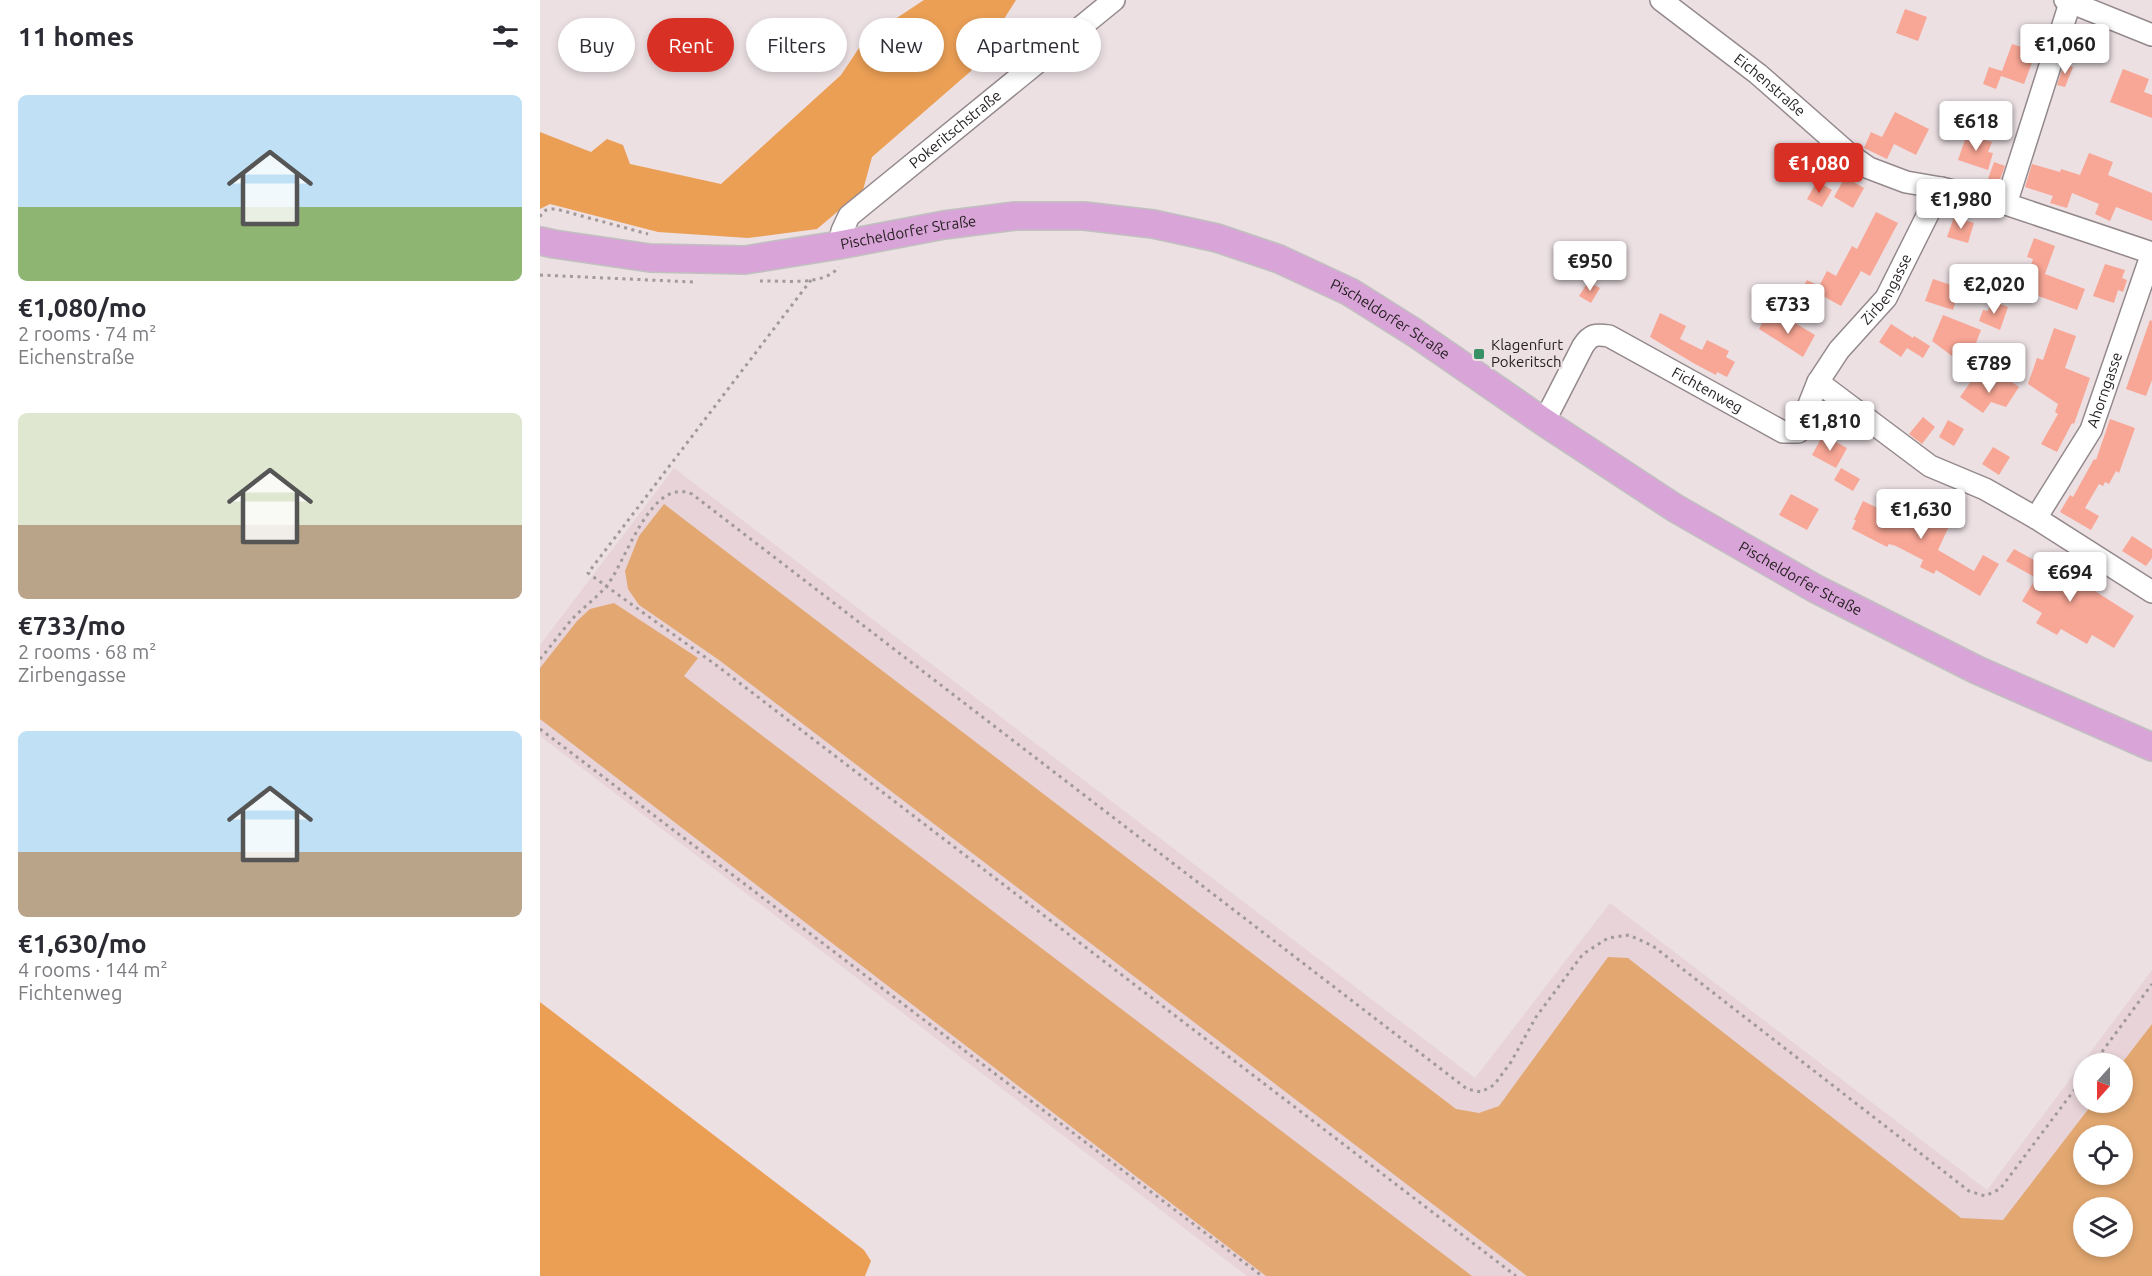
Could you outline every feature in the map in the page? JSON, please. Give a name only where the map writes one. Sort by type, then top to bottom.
[{"type":"main road","name":"Pischeldorfer Straße","points":[[540,241],[650,258],[745,260],[944,225],[1015,216],[1084,216],[1153,224],[1217,238],[1279,259],[1350,292],[1415,333],[1544,422],[1675,508],[1816,589],[1977,670],[2152,747]]},
{"type":"street","name":"Pokeritschstraße","points":[[839,245],[849,216],[1114,0]]},
{"type":"street","name":"Eichenstraße","points":[[1662,0],[1758,74],[1849,154],[1869,168],[1906,182],[2006,204],[2152,253]]},
{"type":"street","points":[[2006,204],[2068,1],[2152,35]]},
{"type":"street","name":"Zirbengasse","points":[[1818,382],[1839,350],[1886,298],[1941,188]]},
{"type":"street","name":"Ahorngasse","points":[[2036,518],[2091,430],[2152,253]]},
{"type":"street","name":"Fichtenweg","points":[[1544,422],[1584,346],[1589,338],[1596,334],[1609,336],[1783,432],[1798,432],[1818,382]]},
{"type":"street","points":[[1818,382],[1930,466],[1985,489],[2036,518],[2152,592]]},
{"type":"path","points":[[540,217],[541,213],[548,209],[556,208],[658,237]]},
{"type":"path","points":[[812,280],[588,573],[726,672],[1516,1276]]},
{"type":"path","points":[[540,659],[575,616],[615,576],[638,528],[657,504],[669,495],[685,491],[692,494],[1467,1089],[1481,1092],[1494,1085],[1511,1062],[1536,1017],[1583,954],[1608,938],[1629,935],[1653,946],[1969,1191],[1985,1196],[2000,1190],[2073,1092]]},
{"type":"path","points":[[540,729],[1262,1276]]},
{"type":"path","points":[[2101,1053],[2152,984]]},
{"type":"shaded area","points":[[924,0],[1016,0],[1005,18],[956,18],[956,72],[970,72],[872,157],[863,190],[817,229],[748,238],[658,232],[550,204],[540,209],[540,132],[591,152],[607,139],[623,145],[630,164],[721,184],[843,72],[847,72],[847,66],[859,48],[859,72],[944,72],[944,18],[897,18]]},
{"type":"shaded area","points":[[674,468],[1475,1078],[1610,903],[1987,1190],[2073,1075],[2073,1113],[2133,1113],[2133,1053],[2090,1053],[2152,970],[2152,1276],[1247,1276],[540,736],[540,645]]},
{"type":"shaded area","points":[[664,504],[1456,1109],[1479,1113],[1499,1106],[1608,957],[1628,958],[1961,1218],[2003,1220],[2073,1129],[2073,1185],[2133,1185],[2133,1125],[2076,1125],[2085,1113],[2133,1113],[2133,1053],[2130,1053],[2152,1024],[2152,1276],[1527,1276],[719,660],[639,605],[628,589],[625,571],[639,536]]},
{"type":"shaded area","points":[[614,603],[698,658],[684,676],[1472,1276],[1266,1276],[540,719],[540,668],[577,621],[590,609]]},
{"type":"shaded area","points":[[540,1002],[864,1250],[871,1261],[865,1276],[540,1276]]},
{"type":"building","points":[[1905,9],[1927,17],[1918,41],[1896,33]]},
{"type":"building","points":[[2012,44],[2031,50],[2028,58],[2033,60],[2024,84],[2001,76],[1996,89],[1983,84],[1989,67],[2002,71]]},
{"type":"building","points":[[2064,64],[2073,67],[2065,87],[2057,85]]},
{"type":"building","points":[[2123,69],[2149,79],[2144,92],[2152,95],[2152,118],[2110,102]]},
{"type":"building","points":[[1895,112],[1929,129],[1916,155],[1894,144],[1887,159],[1864,148],[1871,132],[1882,137]]},
{"type":"building","points":[[1967,134],[1992,142],[1988,152],[1993,153],[1988,170],[1958,160]]},
{"type":"building","points":[[2089,153],[2113,162],[2108,175],[2152,193],[2152,221],[2116,207],[2110,221],[2095,214],[2099,204],[2072,193],[2067,208],[2050,203],[2053,196],[2025,187],[2032,164],[2080,175]]},
{"type":"building","points":[[1994,162],[2005,166],[1999,182],[1988,179]]},
{"type":"building","points":[[1845,177],[1864,188],[1853,208],[1834,197]]},
{"type":"building","points":[[1817,181],[1832,190],[1822,207],[1807,199]]},
{"type":"building","points":[[1876,212],[1898,223],[1870,276],[1861,271],[1841,306],[1823,296],[1818,306],[1799,295],[1807,280],[1819,286],[1827,271],[1836,276],[1852,246],[1857,249]]},
{"type":"building","points":[[1954,217],[1974,223],[1968,243],[1947,237]]},
{"type":"building","points":[[2034,238],[2055,246],[2045,274],[2085,289],[2077,310],[2022,290],[2033,259],[2027,257]]},
{"type":"building","points":[[2105,264],[2125,270],[2122,278],[2127,280],[2123,292],[2118,290],[2114,303],[2093,296]]},
{"type":"building","points":[[1933,279],[1960,288],[1953,310],[1925,301]]},
{"type":"building","points":[[1588,282],[1600,288],[1591,303],[1579,296]]},
{"type":"building","points":[[1992,301],[2008,307],[2000,330],[1979,321],[1983,310],[1988,311]]},
{"type":"building","points":[[1660,313],[1686,326],[1680,339],[1702,350],[1707,340],[1729,351],[1726,357],[1735,362],[1727,377],[1717,372],[1716,375],[1650,337]]},
{"type":"building","points":[[1767,314],[1787,326],[1790,320],[1815,335],[1803,357],[1759,329]]},
{"type":"building","points":[[1943,315],[1981,330],[1973,351],[1961,343],[1952,356],[1932,341]]},
{"type":"building","points":[[2150,320],[2152,321],[2152,380],[2146,396],[2126,389]]},
{"type":"building","points":[[1891,324],[1930,346],[1923,358],[1907,348],[1901,357],[1879,342]]},
{"type":"building","points":[[2054,328],[2076,336],[2065,368],[2090,378],[2074,424],[2072,423],[2057,452],[2041,444],[2058,414],[2055,412],[2058,404],[2028,384],[2037,358],[2043,360]]},
{"type":"building","points":[[2002,375],[2019,387],[2006,407],[1991,402],[1983,413],[1960,397],[1974,377],[1992,389]]},
{"type":"building","points":[[1923,417],[1935,427],[1922,444],[1909,434]]},
{"type":"building","points":[[2110,419],[2135,428],[2119,473],[2116,471],[2109,484],[2105,482],[2103,486],[2099,484],[2085,508],[2099,516],[2091,530],[2060,512],[2070,495],[2073,497],[2094,459],[2096,460]]},
{"type":"building","points":[[1948,420],[1964,429],[1954,446],[1939,437]]},
{"type":"building","points":[[1823,435],[1847,448],[1836,468],[1812,455]]},
{"type":"building","points":[[1993,447],[2010,457],[1999,475],[1982,464]]},
{"type":"building","points":[[1841,468],[1860,479],[1853,491],[1834,480]]},
{"type":"building","points":[[1892,493],[1949,518],[1947,522],[1950,524],[1938,550],[1974,571],[1983,555],[1999,564],[1980,596],[1936,570],[1934,574],[1920,567],[1923,560],[1896,546],[1889,544],[1887,547],[1852,529],[1863,501],[1884,511]]},
{"type":"building","points":[[1791,494],[1819,509],[1807,530],[1779,515]]},
{"type":"building","points":[[2132,536],[2152,549],[2152,558],[2146,566],[2122,551]]},
{"type":"building","points":[[2014,549],[2034,560],[2037,554],[2134,616],[2114,648],[2092,635],[2087,644],[2061,629],[2057,635],[2036,623],[2042,613],[2022,601],[2036,578],[2006,561]]},
{"type":"place","name":"Klagenfurt Pokeritsch","points":[[1479,354]]}]
